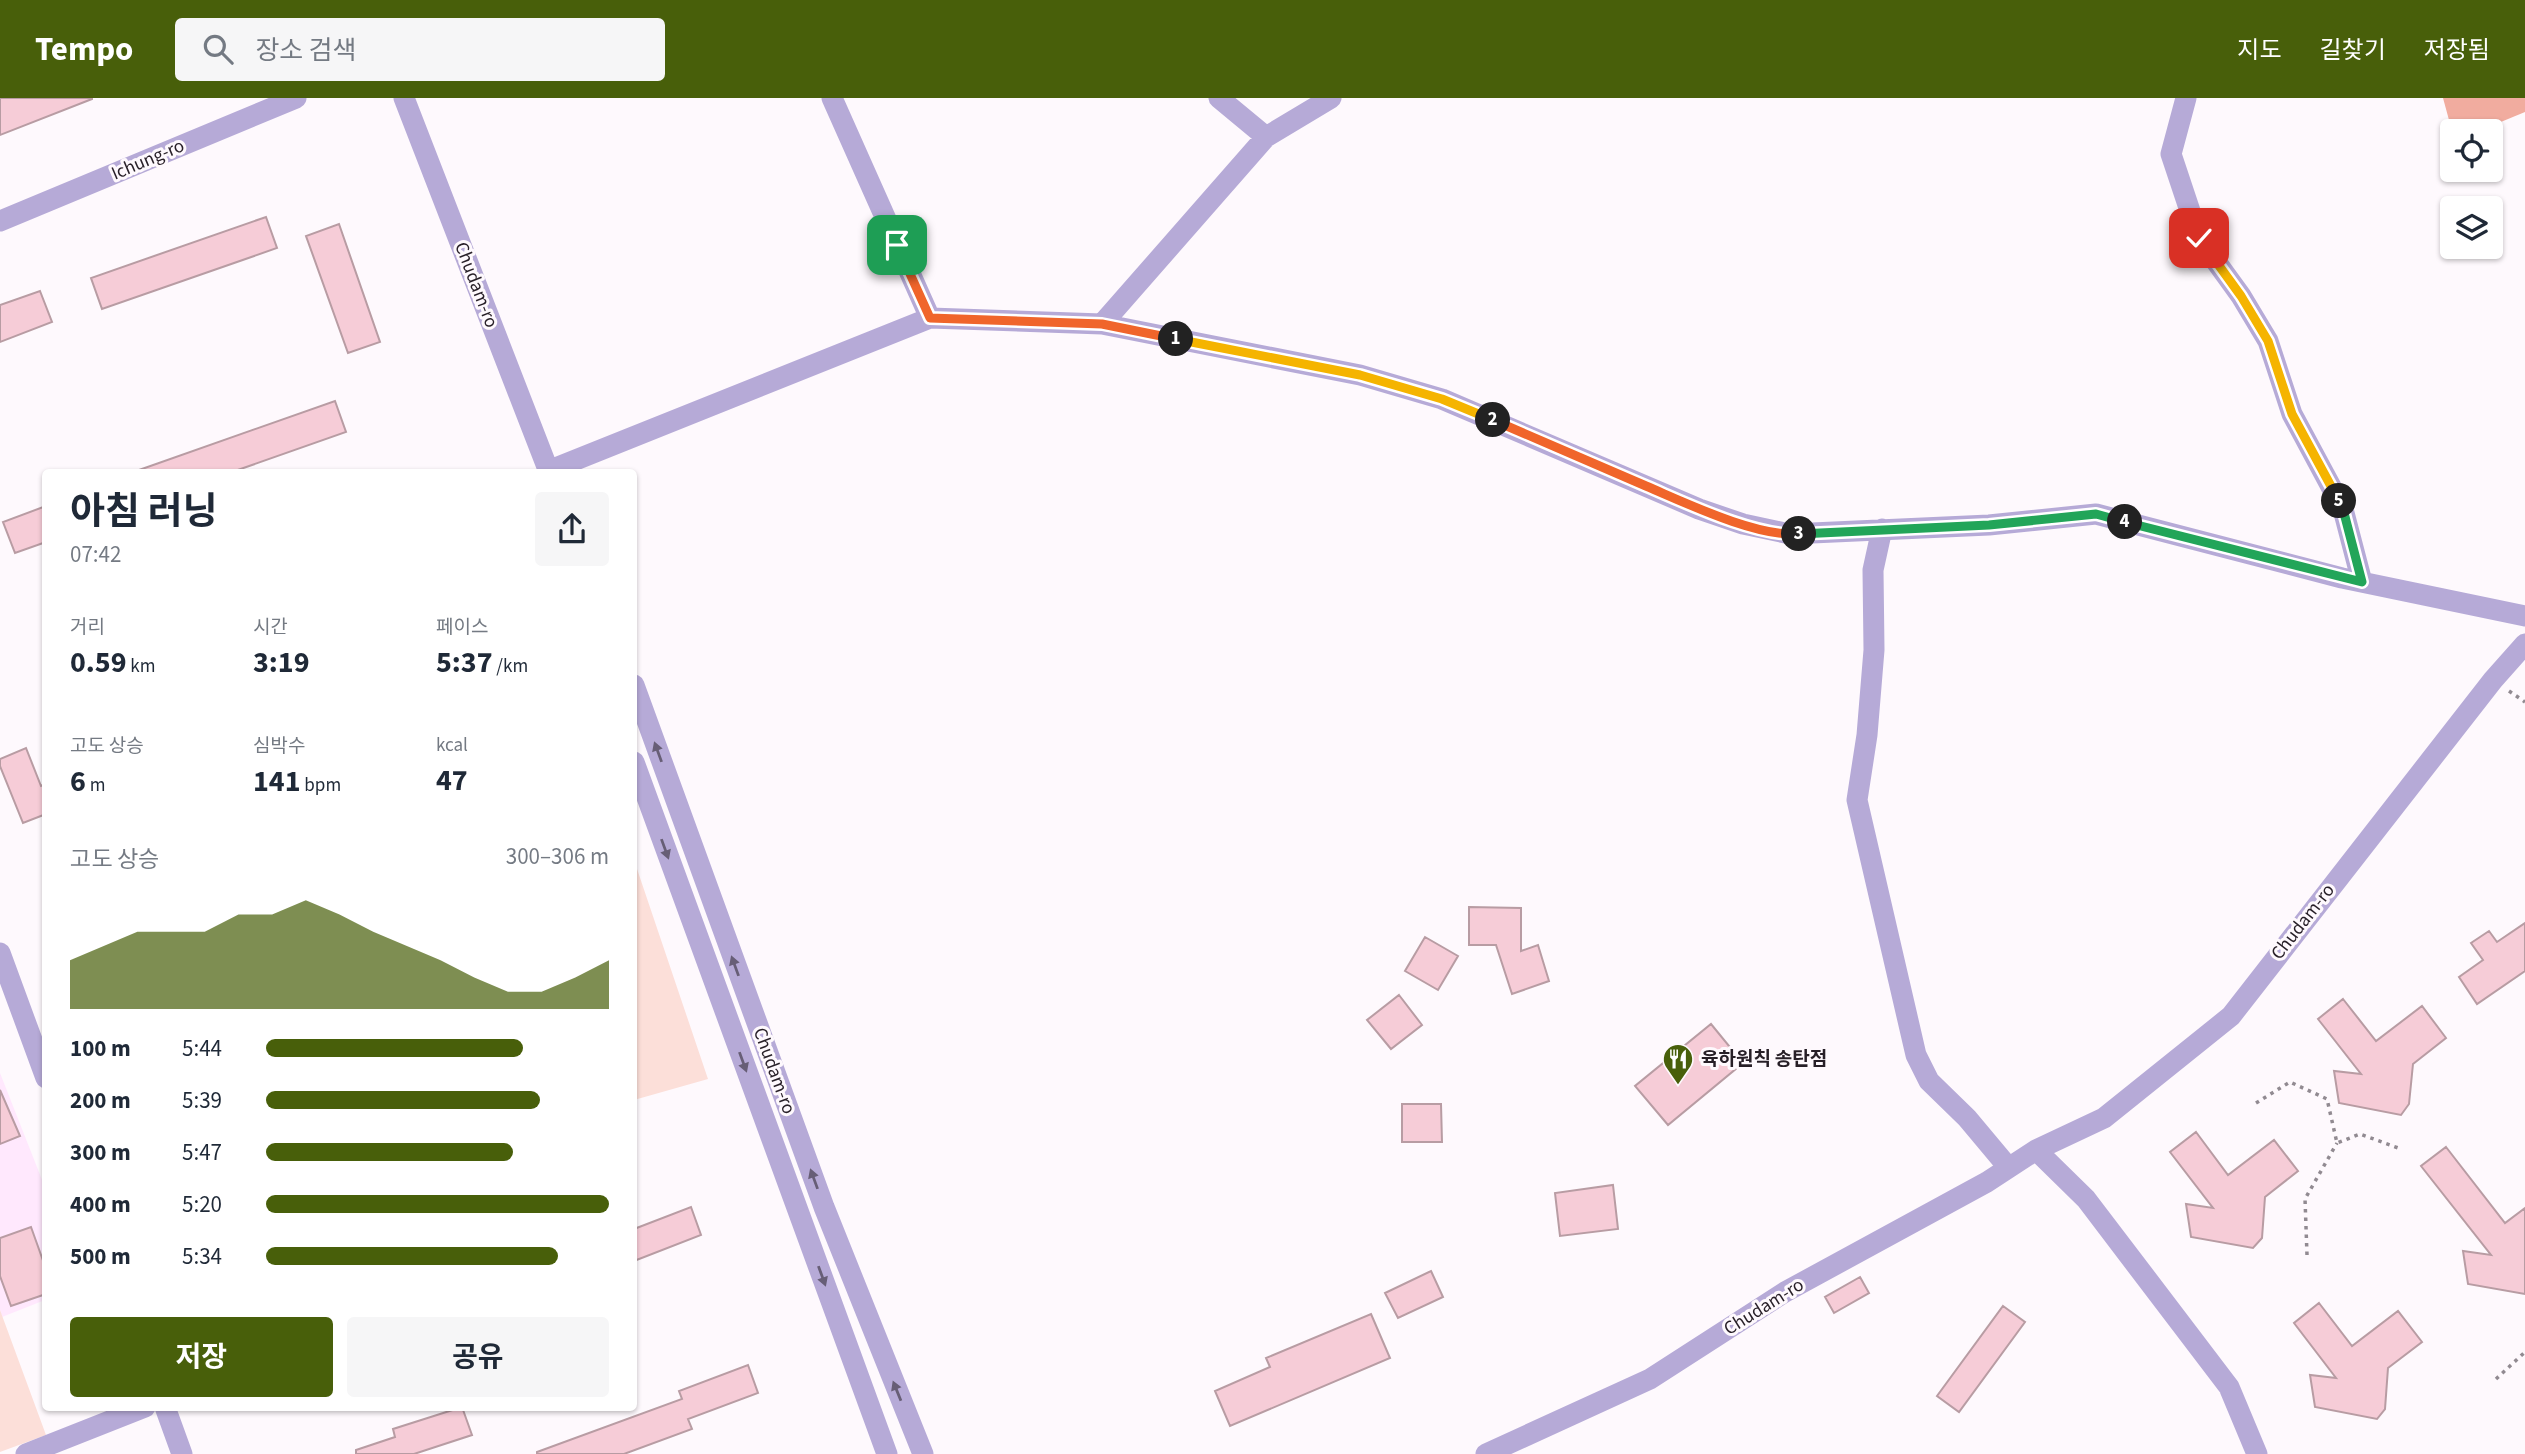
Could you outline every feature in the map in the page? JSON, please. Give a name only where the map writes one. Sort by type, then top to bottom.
[{"type":"street","name":"Ichung-ro","points":[[0,221],[296,98]]},
{"type":"street","name":"Chudam-ro","points":[[404,98],[548,469]]},
{"type":"street","points":[[832,98],[930,318]]},
{"type":"street","points":[[1219,98],[1266,137]]},
{"type":"street","points":[[1102,324],[1266,137],[1331,98]]},
{"type":"street","points":[[2186,98],[2171,154],[2199,238],[2241,296],[2268,341],[2292,414],[2343,509],[2362,582]]},
{"type":"street","points":[[556,469],[930,318],[1102,324],[1360,375],[1442,399],[1699,509],[1742,524],[1790,534],[1989,525],[2096,514],[2362,582],[2525,615]]},
{"type":"street","points":[[1882,529],[1873,570],[1874,650],[1867,735],[1857,800],[1916,1055],[1929,1081],[1967,1118],[2008,1167]]},
{"type":"street","name":"Chudam-ro","points":[[1486,1454],[1650,1379],[1785,1292],[1987,1182],[2036,1150],[2104,1118],[2231,1016],[2493,680],[2525,644]]},
{"type":"street","name":"Chudam-ro","points":[[637,693],[819,1194],[923,1454]]},
{"type":"street","name":"Chudam-ro","points":[[637,770],[887,1454]]},
{"type":"street","points":[[0,953],[42,1068]]},
{"type":"street","points":[[2036,1150],[2086,1199],[2229,1387],[2257,1454]]},
{"type":"street","points":[[26,1454],[135,1411]]},
{"type":"street","points":[[166,1411],[182,1454]]},
{"type":"path","points":[[2256,1103],[2290,1082],[2327,1099],[2337,1143]]},
{"type":"path","points":[[2307,1255],[2305,1199],[2337,1143],[2360,1134],[2401,1149]]},
{"type":"path","points":[[2496,1379],[2525,1352]]},
{"type":"shaded area","points":[[2443,98],[2525,98],[2525,112],[2503,121],[2449,119]]},
{"type":"shaded area","points":[[637,869],[708,1079],[637,1099]]},
{"type":"shaded area","points":[[0,1073],[42,1180],[42,1301],[2,1317]]},
{"type":"shaded area","points":[[0,1310],[46,1435],[0,1452]]},
{"type":"building","points":[[0,98],[92,98],[92,99],[0,135]]},
{"type":"building","points":[[266,217],[277,248],[102,309],[91,278]]},
{"type":"building","points":[[339,224],[380,342],[348,353],[306,236]]},
{"type":"building","points":[[40,291],[52,322],[0,342],[0,305]]},
{"type":"building","points":[[335,401],[346,432],[241,469],[142,469]]},
{"type":"building","points":[[42,507],[42,543],[15,553],[3,522]]},
{"type":"building","points":[[26,748],[42,786],[42,816],[23,823],[0,766],[0,759]]},
{"type":"building","points":[[1469,907],[1521,908],[1521,951],[1538,945],[1549,981],[1512,994],[1496,945],[1469,945]]},
{"type":"building","points":[[2525,923],[2525,971],[2477,1004],[2459,977],[2483,960],[2471,943],[2489,931],[2497,942]]},
{"type":"building","points":[[1425,937],[1458,956],[1438,990],[1405,971]]},
{"type":"building","points":[[1399,995],[1422,1025],[1391,1049],[1367,1020]]},
{"type":"building","points":[[2343,999],[2376,1041],[2422,1006],[2446,1038],[2413,1064],[2409,1104],[2401,1115],[2339,1103],[2334,1071],[2361,1074],[2318,1019]]},
{"type":"building","points":[[1711,1024],[1743,1063],[1668,1125],[1635,1086]]},
{"type":"building","points":[[0,1090],[20,1136],[0,1144]]},
{"type":"building","points":[[1402,1104],[1441,1104],[1442,1142],[1402,1142]]},
{"type":"building","points":[[2196,1132],[2228,1175],[2274,1140],[2298,1171],[2265,1197],[2262,1238],[2253,1248],[2191,1237],[2186,1204],[2213,1208],[2170,1152]]},
{"type":"building","points":[[2446,1147],[2505,1223],[2525,1208],[2525,1294],[2468,1284],[2463,1251],[2491,1255],[2421,1166]]},
{"type":"building","points":[[1613,1185],[1618,1229],[1560,1236],[1555,1193]]},
{"type":"building","points":[[691,1207],[701,1235],[637,1260],[637,1228]]},
{"type":"building","points":[[31,1227],[42,1258],[42,1295],[11,1306],[0,1276],[0,1238]]},
{"type":"building","points":[[1431,1271],[1443,1297],[1398,1318],[1385,1293]]},
{"type":"building","points":[[1860,1277],[1869,1293],[1834,1313],[1825,1297]]},
{"type":"building","points":[[2319,1303],[2352,1346],[2398,1311],[2422,1342],[2388,1368],[2385,1409],[2377,1419],[2315,1407],[2310,1375],[2336,1378],[2294,1323]]},
{"type":"building","points":[[2003,1306],[2025,1322],[1959,1412],[1937,1396]]},
{"type":"building","points":[[1371,1314],[1390,1358],[1230,1426],[1215,1391],[1270,1367],[1266,1358]]},
{"type":"building","points":[[748,1365],[758,1393],[688,1419],[692,1429],[624,1454],[537,1454],[682,1399],[679,1391]]},
{"type":"building","points":[[449,1411],[463,1411],[472,1435],[414,1454],[356,1454],[356,1450],[395,1437],[393,1429]]},
{"type":"place","name":"육하원칙 송탄점","points":[[1678,1086]]},
{"type":"route","points":[[897,245],[930,318],[1102,324],[1360,375],[1442,399],[1699,509],[1742,524],[1790,534],[1989,525],[2096,514],[2362,582],[2343,509],[2292,414],[2268,341],[2241,296],[2199,238]]}]
